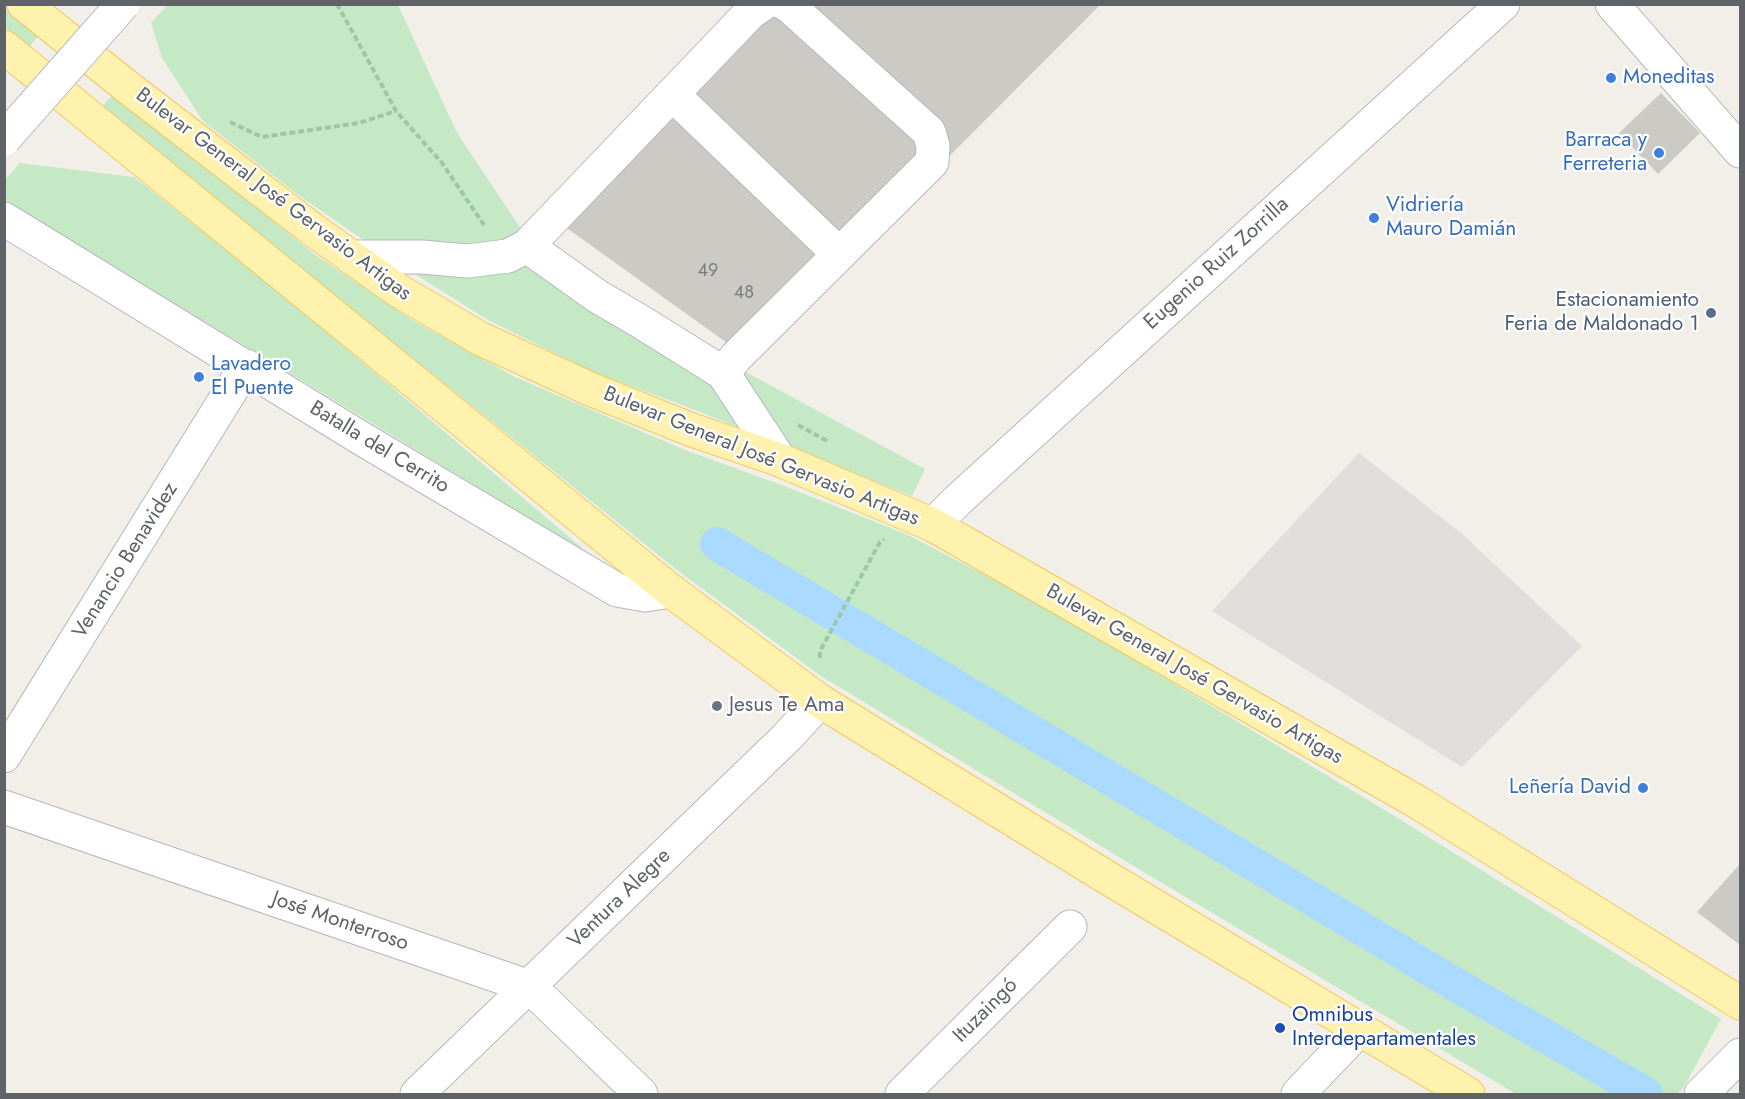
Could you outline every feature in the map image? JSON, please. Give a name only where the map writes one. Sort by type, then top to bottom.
[{"type":"main road","name":"Bulevar General José Gervasio Artigas","points":[[24,4],[193,138],[351,256],[399,291],[481,339],[590,389],[692,430],[780,460],[933,525],[1419,803],[1740,1003]]},
{"type":"main road","points":[[4,47],[671,591],[820,701],[1468,1095]]},
{"type":"street","points":[[4,110],[96,4]]},
{"type":"street","points":[[4,139],[123,4]]},
{"type":"street","points":[[351,256],[422,257],[467,261],[508,256],[526,246],[750,13],[763,4]]},
{"type":"street","points":[[723,373],[838,254],[932,162],[933,146],[928,132],[785,4]]},
{"type":"street","name":"Eugenio Ruiz Zorrilla","points":[[933,525],[1503,4]]},
{"type":"street","points":[[1612,4],[1740,151]]},
{"type":"street","points":[[672,94],[838,254]]},
{"type":"street","name":"Batalla del Cerrito","points":[[4,219],[364,440],[617,590],[645,595],[671,591]]},
{"type":"street","points":[[526,246],[597,296],[723,373],[780,460]]},
{"type":"street","name":"Venancio Benavidez","points":[[4,756],[246,366]]},
{"type":"street","name":"Ventura Alegre","points":[[417,1095],[787,737],[820,701]]},
{"type":"street","name":"José Monterroso","points":[[4,807],[530,987],[641,1095]]},
{"type":"street","name":"Ituzaingó","points":[[902,1095],[1070,927]]},
{"type":"street","points":[[1298,1095],[1360,1029]]},
{"type":"street","points":[[1701,1095],[1740,1055]]},
{"type":"street","points":[[1731,1095],[1740,1085]]},
{"type":"path","points":[[230,121],[262,137],[359,123],[396,111]]},
{"type":"path","points":[[820,651],[880,542]]},
{"type":"shaded area","points":[[1359,453],[1461,533],[1582,646],[1462,767],[1212,611]]},
{"type":"green space","points":[[4,5],[41,33],[29,47],[5,27]]},
{"type":"green space","points":[[167,5],[398,5],[457,133],[519,226],[542,249],[707,351],[925,469],[912,496],[593,372],[488,320],[391,259],[297,194],[203,121],[162,58],[151,23]]},
{"type":"green space","points":[[114,93],[314,254],[412,320],[515,377],[685,450],[906,534],[1050,609],[1396,817],[1721,1019],[1684,1087],[1677,1094],[1516,1094],[821,676],[677,570],[101,108]]},
{"type":"green space","points":[[20,163],[134,177],[291,302],[594,558],[5,200],[4,181]]},
{"type":"building","points":[[772,5],[1100,5],[748,358],[557,221]]},
{"type":"building","name":"Barraca y Ferreteria","points":[[1661,93],[1700,133],[1658,174],[1619,133]]},
{"type":"building","points":[[1740,866],[1740,945],[1697,912]]},
{"type":"waterway","points":[[717,544],[1463,989],[1646,1094]]},
{"type":"place","name":"Moneditas","points":[[1611,78]]},
{"type":"place","name":"Barraca y Ferreteria","points":[[1659,153]]},
{"type":"place","name":"Vidriería Mauro Damián","points":[[1374,218]]},
{"type":"place","name":"Estacionamiento Feria de Maldonado 1","points":[[1711,313]]},
{"type":"place","name":"Lavadero El Puente","points":[[199,377]]},
{"type":"place","name":"Jesus Te Ama","points":[[717,706]]},
{"type":"place","name":"Leñería David","points":[[1643,788]]},
{"type":"place","name":"Omnibus Interdepartamentales","points":[[1280,1028]]}]
